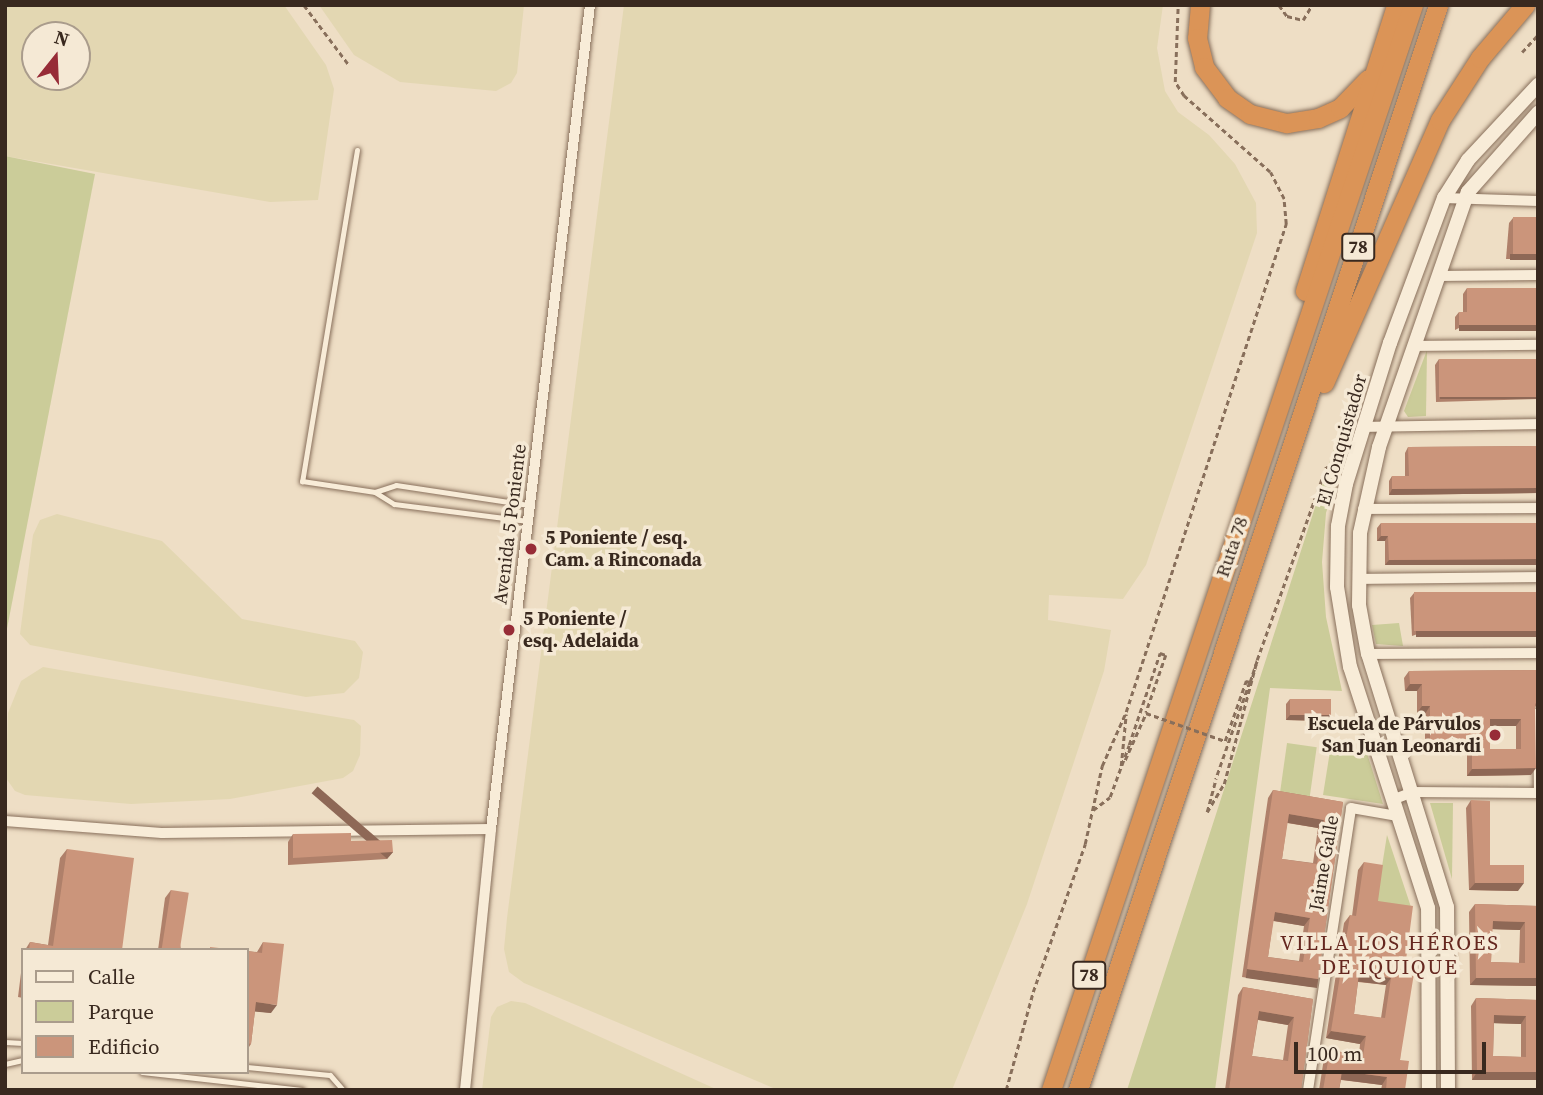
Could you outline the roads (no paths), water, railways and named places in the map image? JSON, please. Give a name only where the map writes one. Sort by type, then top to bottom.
[{"type":"highway","points":[[1200,5],[1196,38],[1210,79],[1234,104],[1262,119],[1298,122],[1327,115],[1350,99],[1378,64]]},
{"type":"highway","points":[[1271,432],[1299,311],[1396,5]]},
{"type":"highway","name":"Ruta 78","points":[[1051,1090],[1413,5]]},
{"type":"highway","name":"Ruta 78","points":[[1078,1090],[1438,5]]},
{"type":"highway","points":[[1277,489],[1381,262],[1430,139],[1466,78],[1525,5]]},
{"type":"main road","name":"El Conquistador","points":[[1429,1090],[1428,908],[1392,800],[1342,630],[1336,550],[1350,472],[1444,198],[1468,160],[1538,85]]},
{"type":"main road","name":"El Conquistador","points":[[1448,1090],[1449,920],[1413,792],[1368,654],[1358,579],[1363,509],[1386,427],[1464,202],[1479,175],[1533,124],[1538,113]]},
{"type":"street","name":"Avenida 5 Poniente","points":[[465,1090],[491,829],[590,5]]},
{"type":"street","points":[[1444,198],[1464,202],[1538,201]]},
{"type":"street","points":[[1438,276],[1538,275]]},
{"type":"street","points":[[1414,346],[1538,345]]},
{"type":"street","points":[[1364,427],[1538,424]]},
{"type":"street","points":[[1363,509],[1538,508]]},
{"type":"street","points":[[1358,579],[1538,577]]},
{"type":"street","points":[[1368,654],[1538,653]]},
{"type":"street","points":[[1392,800],[1413,792],[1537,793]]},
{"type":"street","name":"Jaime Galle","points":[[1308,1090],[1351,808],[1397,816]]},
{"type":"street","points":[[5,821],[162,833],[491,829]]},
{"type":"lane","points":[[357,150],[302,481],[376,492],[394,504],[527,521]]},
{"type":"lane","points":[[376,492],[396,485],[530,505]]},
{"type":"lane","points":[[1535,711],[1537,793]]},
{"type":"lane","points":[[248,1067],[330,1075],[343,1090]]},
{"type":"lane","points":[[160,1074],[302,1090]]},
{"type":"place","name":"5 Poniente / esq. Cam. a Rinconada","points":[[531,549]]},
{"type":"place","name":"5 Poniente / esq. Adelaida","points":[[509,630]]},
{"type":"place","name":"Escuela de Párvulos San Juan Leonardi","points":[[1495,735]]},
{"type":"district","name":"VILLA LOS HÉROES DE IQUIQUE","points":[[1390,955]]}]
